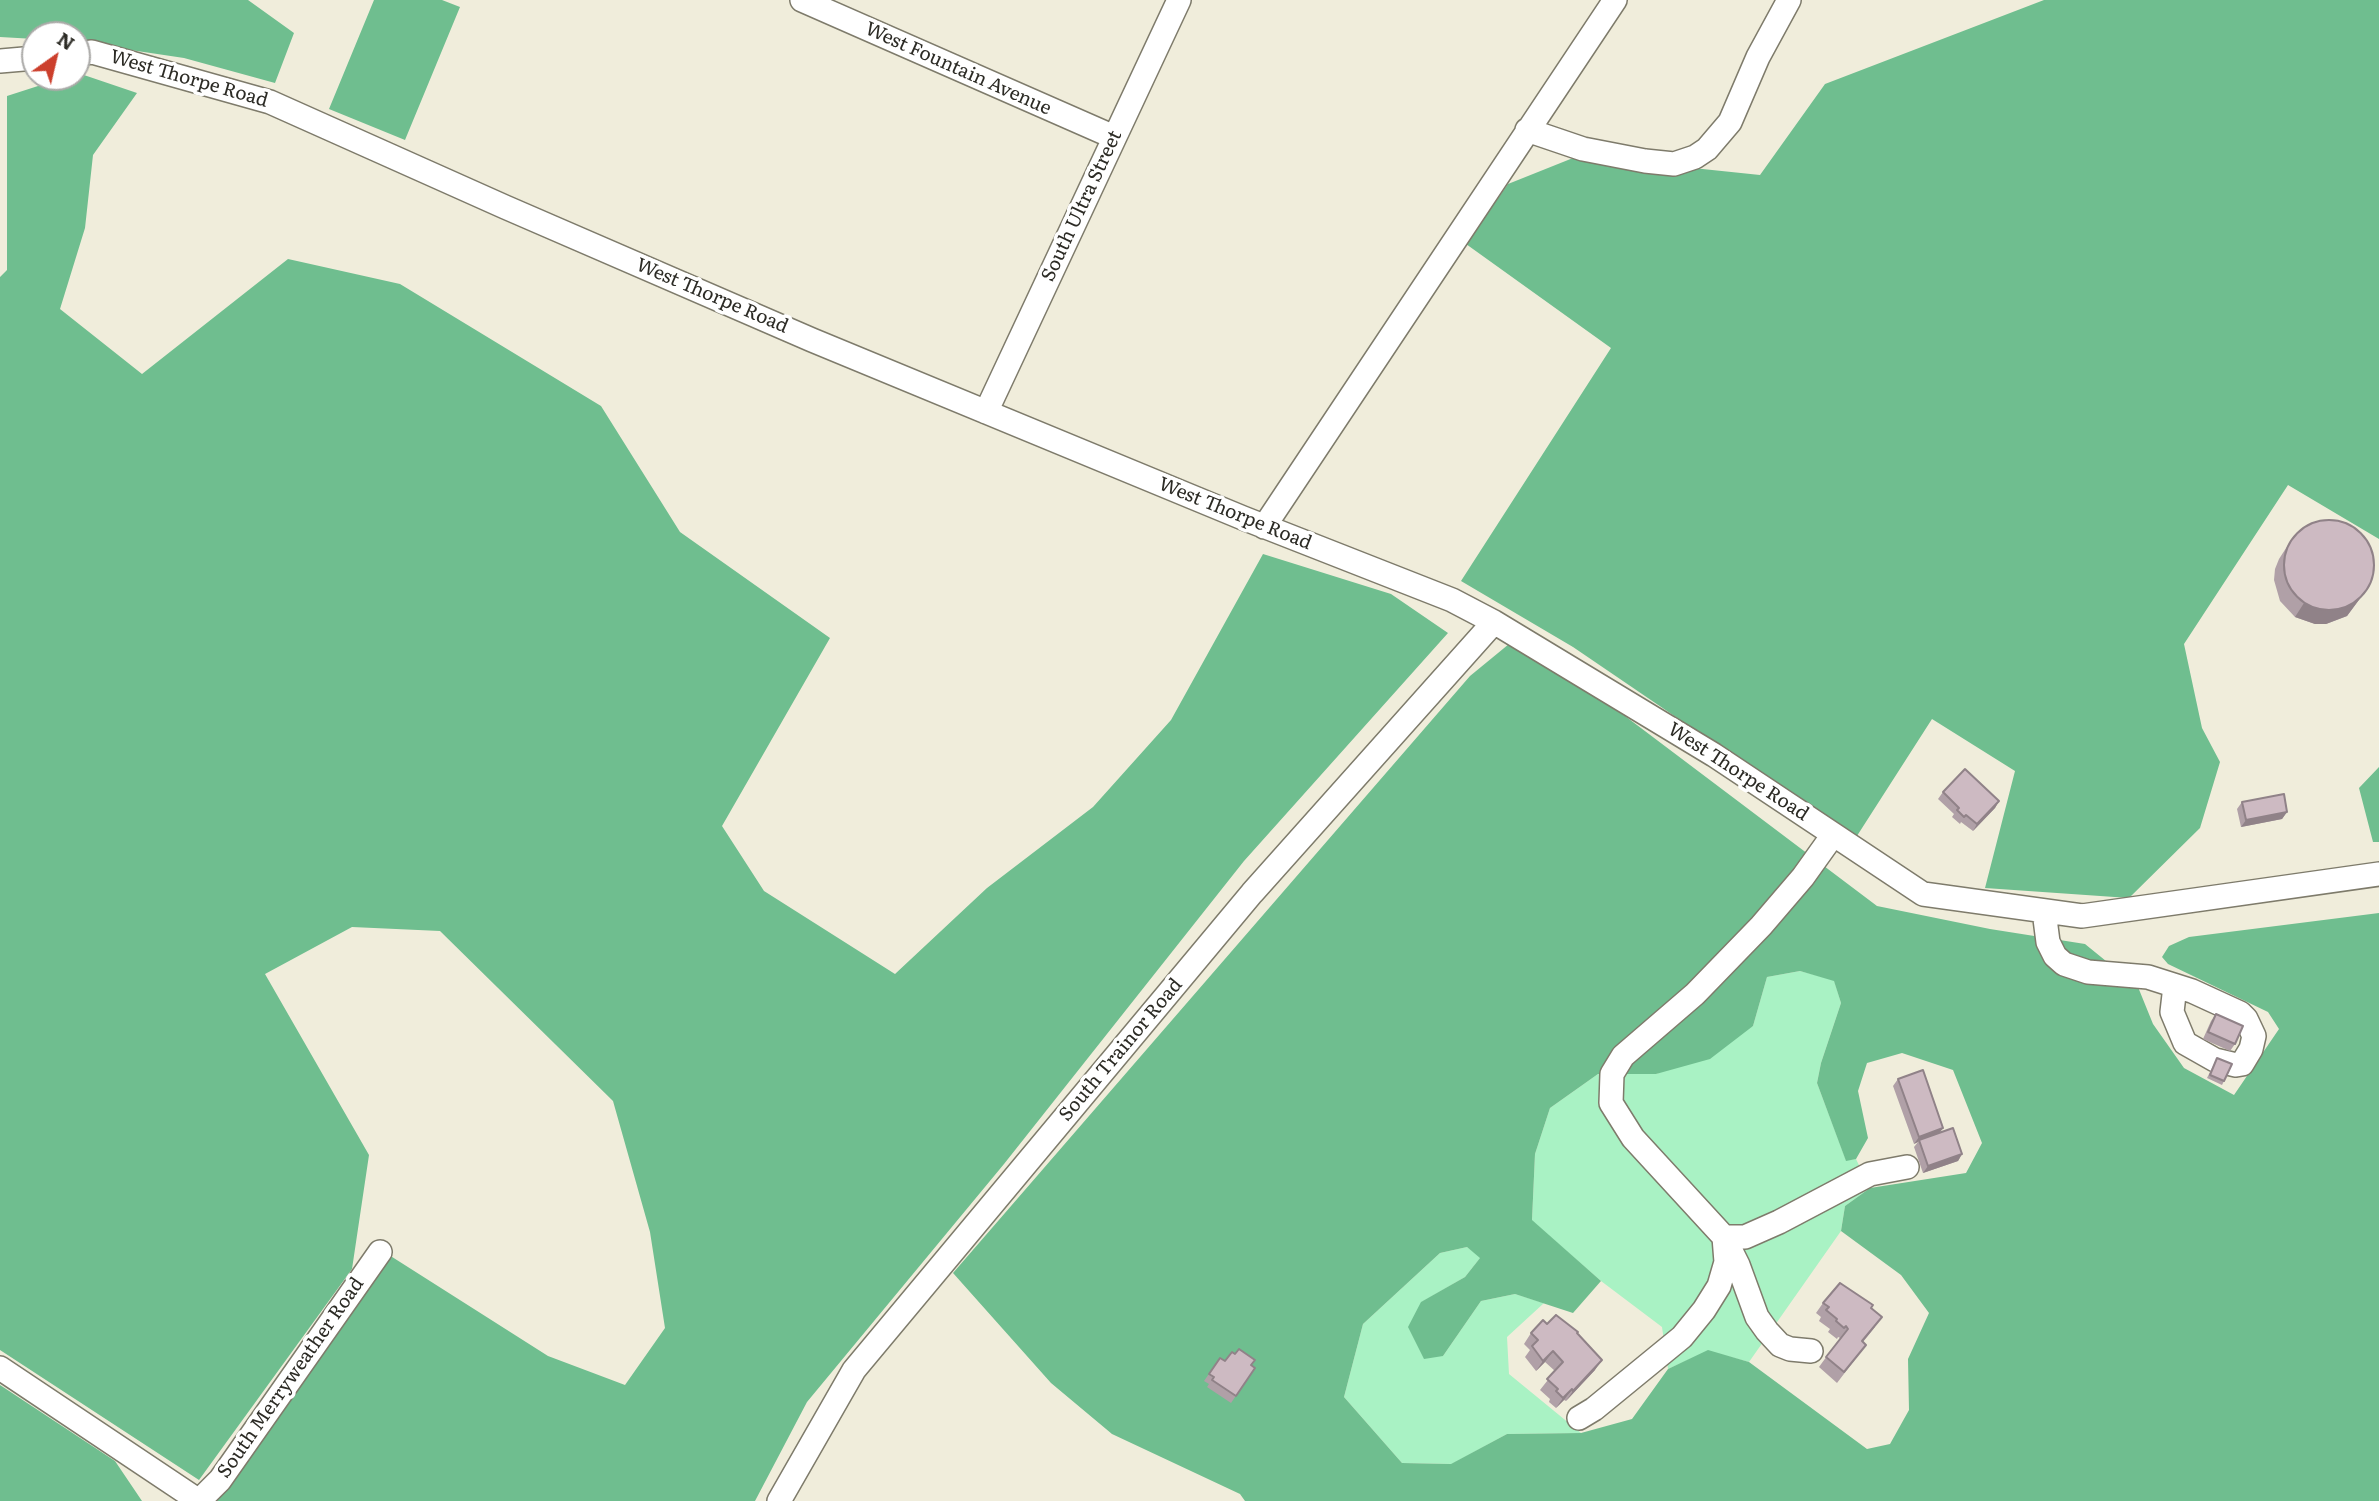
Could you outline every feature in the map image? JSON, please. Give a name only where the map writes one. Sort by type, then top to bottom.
[{"type":"street","name":"West Fountain Avenue","points":[[802,0],[1114,137]]},
{"type":"street","name":"South Ultra Street","points":[[986,412],[1179,0]]},
{"type":"street","points":[[1264,527],[1615,0]]},
{"type":"street","points":[[1527,130],[1583,149],[1645,161],[1674,163],[1695,157],[1707,149],[1730,122],[1758,57],[1789,0]]},
{"type":"street","name":"West Thorpe Road","points":[[91,52],[270,102],[543,224],[986,412],[1264,527],[1452,600],[1494,622],[1714,755],[1923,894],[2082,916],[2379,874]]},
{"type":"street","points":[[0,61],[21,59]]},
{"type":"street","name":"South Trainor Road","points":[[779,1501],[854,1370],[1252,893],[1494,622]]},
{"type":"street","points":[[1811,1351],[1780,1345],[1767,1331],[1757,1317],[1738,1265],[1724,1237],[1633,1138],[1611,1103],[1612,1074],[1623,1056],[1695,994],[1761,926],[1803,877],[1833,835]]},
{"type":"street","points":[[2044,911],[2048,942],[2055,956],[2064,964],[2088,972],[2148,977],[2175,986]]},
{"type":"street","points":[[1724,1237],[1745,1237],[1870,1174],[1907,1167]]},
{"type":"street","points":[[1578,1418],[1594,1409],[1682,1337],[1704,1310],[1719,1286],[1726,1262],[1724,1237]]},
{"type":"street","name":"South Merryweather Road","points":[[199,1501],[220,1480],[380,1252]]},
{"type":"street","points":[[0,1368],[199,1501]]},
{"type":"green space","points":[[0,0],[248,0],[294,33],[275,83],[184,58],[91,44],[91,21],[21,21],[21,38],[0,37]]},
{"type":"green space","points":[[374,0],[442,0],[460,7],[405,140],[329,109]]},
{"type":"green space","points":[[2044,0],[2379,0],[2379,539],[2288,485],[2184,644],[2202,728],[2220,762],[2200,828],[2129,898],[1985,888],[2015,771],[1932,719],[1855,839],[1573,647],[1461,581],[1611,348],[1466,244],[1508,184],[1578,156],[1760,175],[1825,84]]},
{"type":"green space","points":[[91,77],[137,93],[93,155],[85,228],[60,309],[142,374],[288,259],[400,284],[601,406],[680,532],[830,638],[722,826],[764,891],[895,974],[987,888],[1093,807],[1171,720],[1263,554],[1391,594],[1448,633],[1244,861],[1004,1164],[807,1402],[755,1501],[217,1501],[389,1255],[548,1356],[625,1385],[665,1328],[650,1232],[613,1101],[440,931],[352,927],[265,974],[369,1155],[352,1269],[199,1480],[0,1350],[0,277],[7,270],[7,96],[23,91],[91,91]]},
{"type":"green space","points":[[1509,644],[1625,716],[1877,906],[1990,929],[2085,944],[2138,987],[2153,1024],[2184,1068],[2234,1095],[2279,1029],[2268,1012],[2168,964],[2162,957],[2169,946],[2189,937],[2379,913],[2379,1501],[1245,1501],[1240,1494],[1112,1434],[1051,1383],[953,1273],[1470,676]],"holes":[[[1800,971],[1834,981],[1841,1003],[1817,1083],[1846,1161],[1856,1159],[1868,1138],[1858,1091],[1867,1063],[1902,1053],[1953,1070],[1982,1143],[1966,1173],[1870,1188],[1845,1206],[1841,1231],[1901,1275],[1929,1313],[1908,1359],[1909,1410],[1890,1444],[1867,1449],[1749,1362],[1708,1350],[1668,1369],[1632,1419],[1581,1433],[1507,1434],[1451,1464],[1402,1463],[1344,1397],[1363,1324],[1440,1253],[1467,1247],[1480,1258],[1465,1277],[1421,1302],[1408,1327],[1424,1359],[1443,1356],[1481,1301],[1515,1294],[1573,1313],[1601,1281],[1532,1220],[1535,1154],[1550,1108],[1598,1074],[1656,1074],[1710,1059],[1753,1026],[1767,977]]]},
{"type":"green space","points":[[2379,767],[2379,842],[2373,842],[2359,788]]},
{"type":"green space","points":[[1800,971],[1834,980],[1841,1003],[1817,1083],[1846,1160],[1856,1159],[1870,1188],[1845,1206],[1841,1231],[1749,1362],[1708,1351],[1668,1369],[1662,1327],[1601,1281],[1532,1221],[1535,1154],[1550,1108],[1598,1074],[1656,1074],[1753,1026],[1767,977]]},
{"type":"green space","points":[[1467,1247],[1481,1257],[1465,1277],[1422,1302],[1443,1356],[1481,1301],[1515,1294],[1544,1303],[1507,1337],[1509,1374],[1581,1433],[1507,1434],[1452,1464],[1402,1463],[1344,1397],[1363,1324],[1440,1253]]},
{"type":"green space","points":[[0,1385],[115,1461],[142,1501],[0,1501]]},
{"type":"building","points":[[2329,520],[2346,523],[2361,533],[2371,548],[2374,565],[2371,582],[2361,597],[2346,607],[2329,610],[2312,607],[2297,597],[2287,582],[2284,565],[2287,548],[2297,533],[2312,523]]},
{"type":"building","points":[[1965,769],[1999,801],[1977,824],[1966,815],[1964,817],[1943,792]]},
{"type":"building","points":[[2284,794],[2287,812],[2246,820],[2242,802]]},
{"type":"building","points":[[2216,1014],[2243,1026],[2235,1044],[2208,1032]]},
{"type":"building","points":[[2217,1058],[2232,1064],[2224,1081],[2210,1075]]},
{"type":"building","points":[[1923,1070],[1943,1128],[1919,1137],[1898,1079]]},
{"type":"building","points":[[1953,1128],[1962,1154],[1928,1166],[1919,1140]]},
{"type":"building","points":[[1840,1283],[1873,1305],[1871,1308],[1882,1317],[1862,1341],[1866,1345],[1844,1372],[1826,1357],[1848,1329],[1836,1321],[1826,1310],[1829,1307],[1823,1303]]},
{"type":"building","points":[[1556,1315],[1578,1332],[1602,1360],[1563,1398],[1547,1379],[1563,1362],[1553,1351],[1543,1361],[1532,1346],[1538,1340],[1531,1333],[1543,1320],[1547,1324]]},
{"type":"building","points":[[1239,1349],[1255,1360],[1251,1365],[1255,1368],[1236,1396],[1212,1380],[1214,1377],[1209,1374],[1220,1358],[1225,1361],[1232,1352],[1235,1354]]}]
